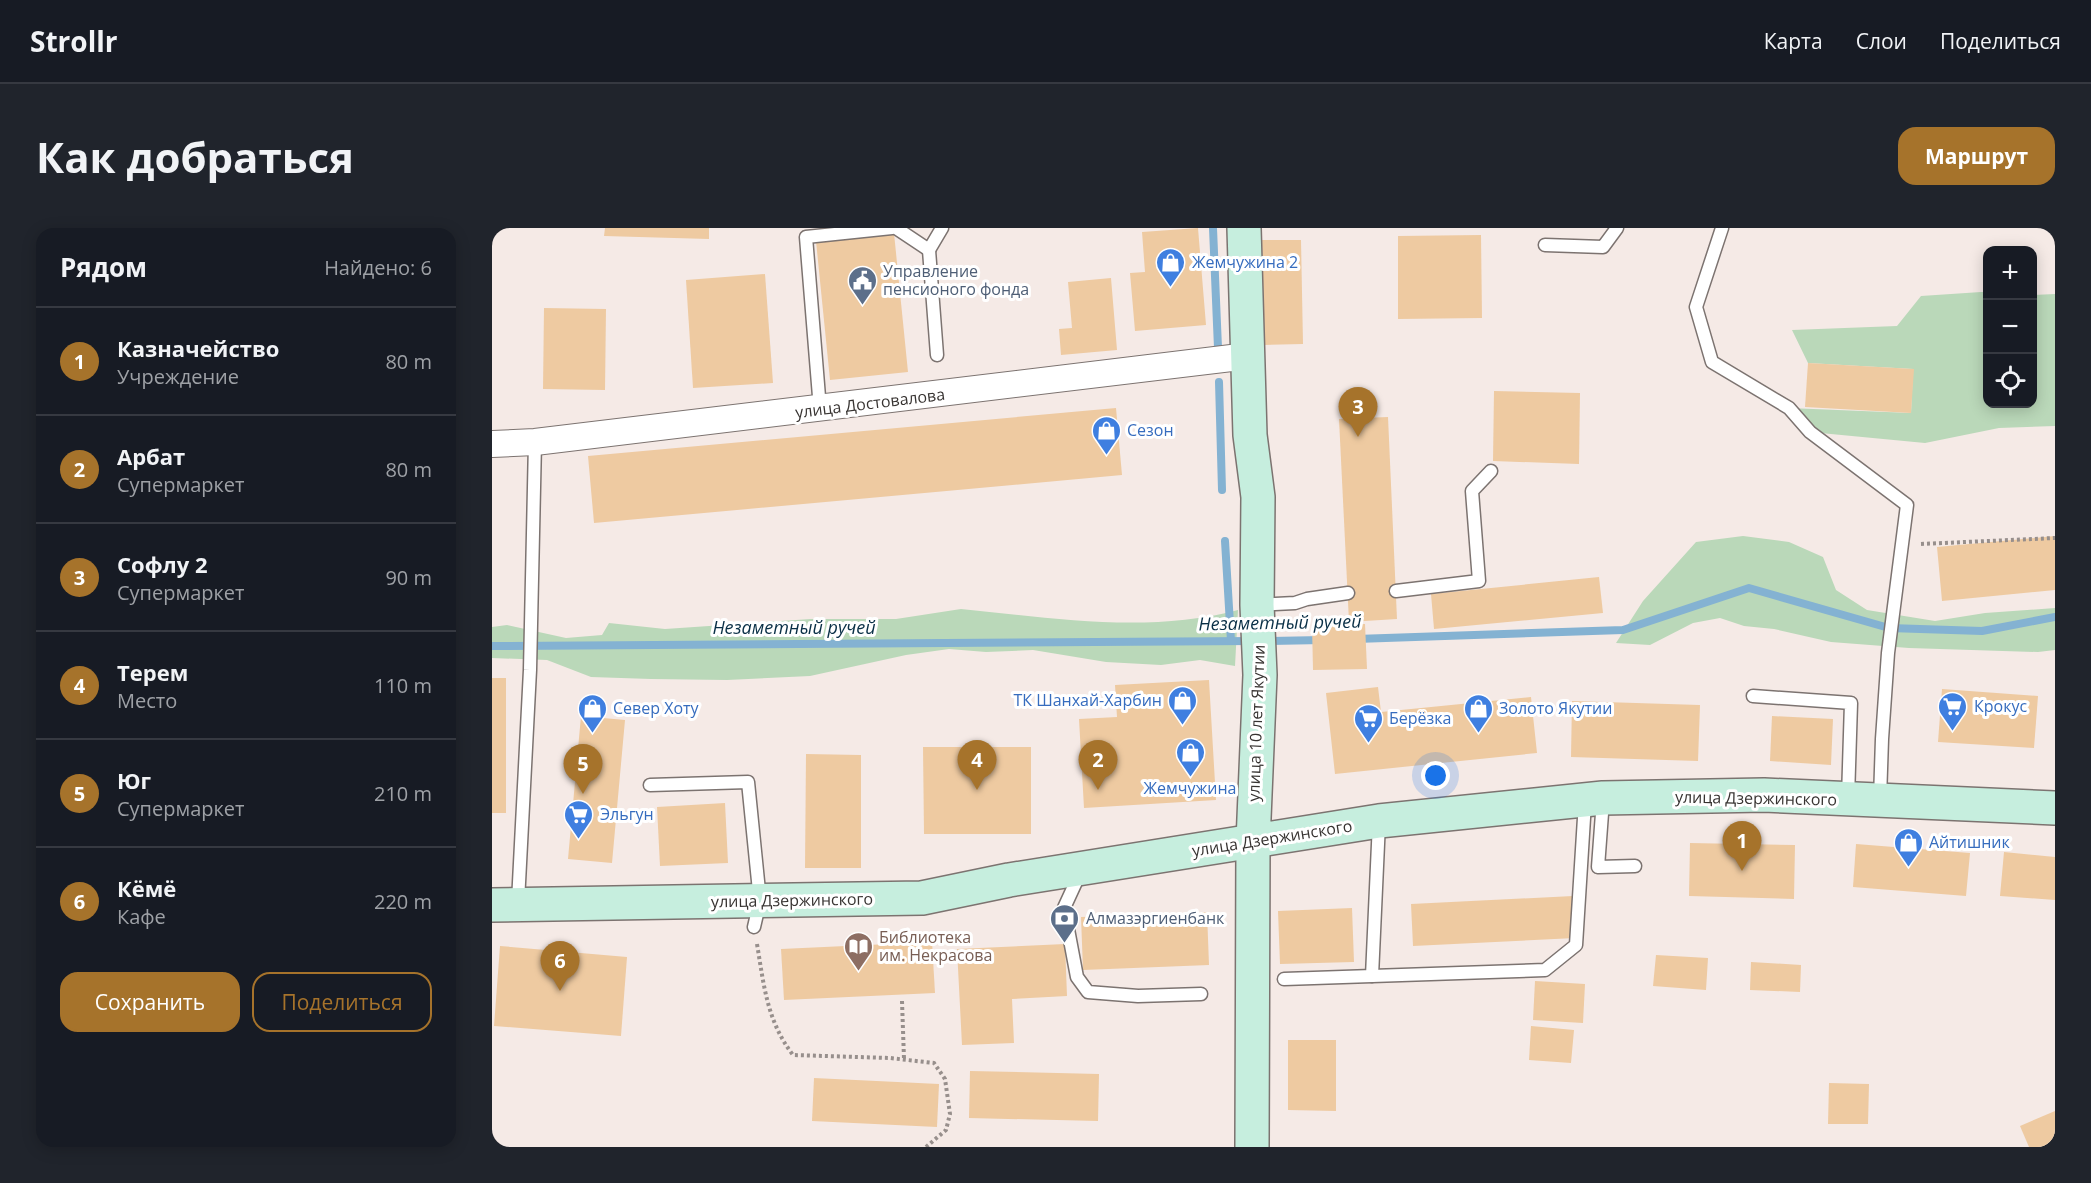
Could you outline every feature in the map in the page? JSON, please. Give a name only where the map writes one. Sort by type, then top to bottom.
[{"type":"street","name":"улица 10 лет Якутии","points":[[1244,228],[1250,435],[1258,497],[1260,675],[1252,842],[1252,1147]]},
{"type":"street","name":"улица Достовалова","points":[[492,444],[535,442],[820,409],[1248,356]]},
{"type":"street","name":"улица Дзержинского","points":[[505,905],[757,914],[922,898],[1009,880],[1379,821],[1594,799],[1764,795],[2055,808]]},
{"type":"lane","points":[[820,409],[807,237],[894,228],[929,250]]},
{"type":"lane","points":[[937,355],[929,250],[942,228]]},
{"type":"lane","points":[[1545,245],[1603,247],[1617,228]]},
{"type":"lane","points":[[1722,228],[1696,307],[1712,362],[1789,408],[1810,432],[1907,505],[1888,654],[1882,739],[1864,800]]},
{"type":"lane","points":[[505,905],[530,669],[535,442]]},
{"type":"lane","points":[[1396,591],[1479,580],[1472,490],[1491,471]]},
{"type":"lane","points":[[1258,618],[1306,599],[1348,593]]},
{"type":"lane","points":[[1753,696],[1851,703],[1864,800]]},
{"type":"lane","points":[[650,785],[748,783],[757,914]]},
{"type":"lane","points":[[1594,799],[1598,867],[1635,866]]},
{"type":"lane","points":[[1284,979],[1545,970],[1576,945],[1594,799]]},
{"type":"lane","points":[[1372,976],[1379,821]]},
{"type":"lane","points":[[1082,869],[1064,908],[1077,977],[1088,992],[1138,996],[1201,994]]},
{"type":"path","points":[[1902,545],[2055,538]]},
{"type":"path","points":[[757,914],[768,1009],[783,1042],[793,1055],[904,1059],[934,1064],[945,1079],[950,1114],[946,1130],[926,1147]]},
{"type":"path","points":[[902,1001],[904,1059]]},
{"type":"green space","points":[[1983,292],[1983,408],[2037,408],[2037,295],[2055,294],[2055,426],[1999,428],[1925,443],[1810,432],[1789,408],[1911,413],[1913,369],[1808,363],[1792,330],[1897,326],[1921,296]]},
{"type":"green space","points":[[1743,536],[1789,542],[1823,557],[1836,590],[1867,610],[1935,621],[1985,613],[2055,608],[2055,650],[2038,652],[1909,648],[1831,642],[1774,629],[1744,626],[1720,618],[1693,623],[1650,645],[1616,643],[1643,601],[1696,542]]},
{"type":"green space","points":[[961,609],[1065,620],[1135,623],[1204,617],[1238,610],[1235,666],[1200,660],[1161,665],[1106,662],[1033,650],[986,652],[949,649],[906,655],[810,676],[727,680],[591,677],[547,660],[492,658],[492,627],[507,625],[566,638],[602,635],[609,623],[665,629],[811,619],[896,619]]},
{"type":"building","points":[[605,228],[709,228],[709,239],[604,236]]},
{"type":"building","points":[[1198,228],[1206,325],[1135,331],[1130,273],[1145,272],[1142,232]]},
{"type":"building","name":"Управление пенсионого фонда","points":[[894,233],[908,372],[830,380],[816,241]]},
{"type":"building","points":[[1481,235],[1482,318],[1398,319],[1398,236]]},
{"type":"building","points":[[1262,240],[1301,240],[1303,344],[1264,345]]},
{"type":"building","points":[[765,274],[773,383],[693,388],[686,280]]},
{"type":"building","points":[[1111,278],[1117,350],[1061,355],[1059,329],[1072,328],[1068,282]]},
{"type":"building","points":[[544,308],[606,309],[605,390],[543,389]]},
{"type":"building","points":[[1808,363],[1914,369],[1911,413],[1805,407]]},
{"type":"building","points":[[1494,391],[1580,393],[1579,464],[1493,461]]},
{"type":"building","points":[[1116,408],[1122,475],[594,523],[588,456]]},
{"type":"building","points":[[1388,417],[1397,619],[1349,622],[1339,419]]},
{"type":"building","points":[[2055,536],[2055,590],[1942,601],[1937,547]]},
{"type":"building","points":[[1599,577],[1603,613],[1434,629],[1431,594]]},
{"type":"building","points":[[1365,624],[1367,669],[1313,670],[1312,625]]},
{"type":"building","points":[[492,678],[506,678],[506,813],[492,813]]},
{"type":"building","points":[[1209,680],[1216,800],[1084,808],[1079,719],[1117,717],[1115,685]]},
{"type":"building","points":[[1378,687],[1381,712],[1531,697],[1537,753],[1335,774],[1326,693]]},
{"type":"building","points":[[1942,689],[2038,696],[2034,748],[1938,742]]},
{"type":"building","points":[[1572,701],[1700,705],[1698,761],[1571,757]]},
{"type":"building","points":[[581,716],[625,720],[612,863],[568,859]]},
{"type":"building","points":[[1772,716],[1833,719],[1831,765],[1770,761]]},
{"type":"building","points":[[923,747],[1031,747],[1031,834],[924,834]]},
{"type":"building","points":[[806,754],[861,755],[861,868],[805,868]]},
{"type":"building","points":[[725,803],[728,863],[660,866],[657,807]]},
{"type":"building","points":[[1690,843],[1795,845],[1794,899],[1689,896]]},
{"type":"building","points":[[1856,844],[1970,853],[1966,896],[1853,887]]},
{"type":"building","points":[[2004,852],[2055,857],[2055,900],[2000,896]]},
{"type":"building","points":[[1573,896],[1575,938],[1413,946],[1411,904]]},
{"type":"building","points":[[1352,908],[1354,962],[1280,964],[1278,911]]},
{"type":"building","points":[[1207,912],[1209,965],[1083,970],[1081,917]]},
{"type":"building","name":"Библиотека им. Некрасова","points":[[932,942],[935,993],[784,1000],[781,949]]},
{"type":"building","points":[[1065,944],[1067,996],[1012,999],[1014,1043],[962,1045],[957,949]]},
{"type":"building","points":[[500,946],[627,957],[621,1036],[494,1026]]},
{"type":"building","points":[[1656,955],[1708,958],[1706,990],[1653,986]]},
{"type":"building","points":[[1751,962],[1801,965],[1800,992],[1750,990]]},
{"type":"building","points":[[1535,981],[1585,984],[1583,1023],[1533,1020]]},
{"type":"building","points":[[1531,1026],[1574,1030],[1571,1063],[1529,1060]]},
{"type":"building","points":[[1288,1040],[1336,1040],[1336,1111],[1288,1110]]},
{"type":"building","points":[[970,1071],[1099,1074],[1098,1121],[969,1118]]},
{"type":"building","points":[[814,1078],[939,1084],[937,1127],[812,1121]]},
{"type":"building","points":[[1829,1083],[1869,1084],[1868,1124],[1828,1124]]},
{"type":"building","points":[[2055,1111],[2055,1147],[2029,1147],[2020,1126]]},
{"type":"waterway","points":[[1213,228],[1218,348]]},
{"type":"waterway","points":[[1219,382],[1222,490]]},
{"type":"waterway","points":[[1225,541],[1231,641]]},
{"type":"waterway","name":"Незаметный ручей","points":[[1356,639],[1623,630],[1749,588],[1889,628],[1982,631],[2055,617]]},
{"type":"waterway","name":"Незаметный ручей","points":[[1266,641],[1323,640]]},
{"type":"waterway","name":"Незаметный ручей","points":[[492,646],[1254,641]]},
{"type":"place","name":"Жемчужина 2","points":[[1171,288]]},
{"type":"place","name":"Управление пенсионого фонда","points":[[862,306]]},
{"type":"place","name":"Софлу 2","points":[[1358,437]]},
{"type":"place","name":"Сезон","points":[[1106,456]]},
{"type":"place","name":"ТК Шанхай-Харбин","points":[[1183,726]]},
{"type":"place","name":"Крокус","points":[[1953,732]]},
{"type":"place","name":"Север Хоту","points":[[592,734]]},
{"type":"place","name":"Золото Якутии","points":[[1478,734]]},
{"type":"place","name":"Берёзка","points":[[1368,744]]},
{"type":"place","name":"Жемчужина","points":[[1190,778]]},
{"type":"place","name":"Терем","points":[[977,790]]},
{"type":"place","name":"Арбат","points":[[1098,790]]},
{"type":"place","name":"Юг","points":[[583,794]]},
{"type":"place","name":"Эльгун","points":[[579,840]]},
{"type":"place","name":"Айтишник","points":[[1908,868]]},
{"type":"place","name":"Казначейство","points":[[1742,871]]},
{"type":"place","name":"Алмазэргиенбанк","points":[[1065,944]]},
{"type":"place","name":"Библиотека им. Некрасова","points":[[858,972]]},
{"type":"place","name":"Кёмё","points":[[560,991]]}]
